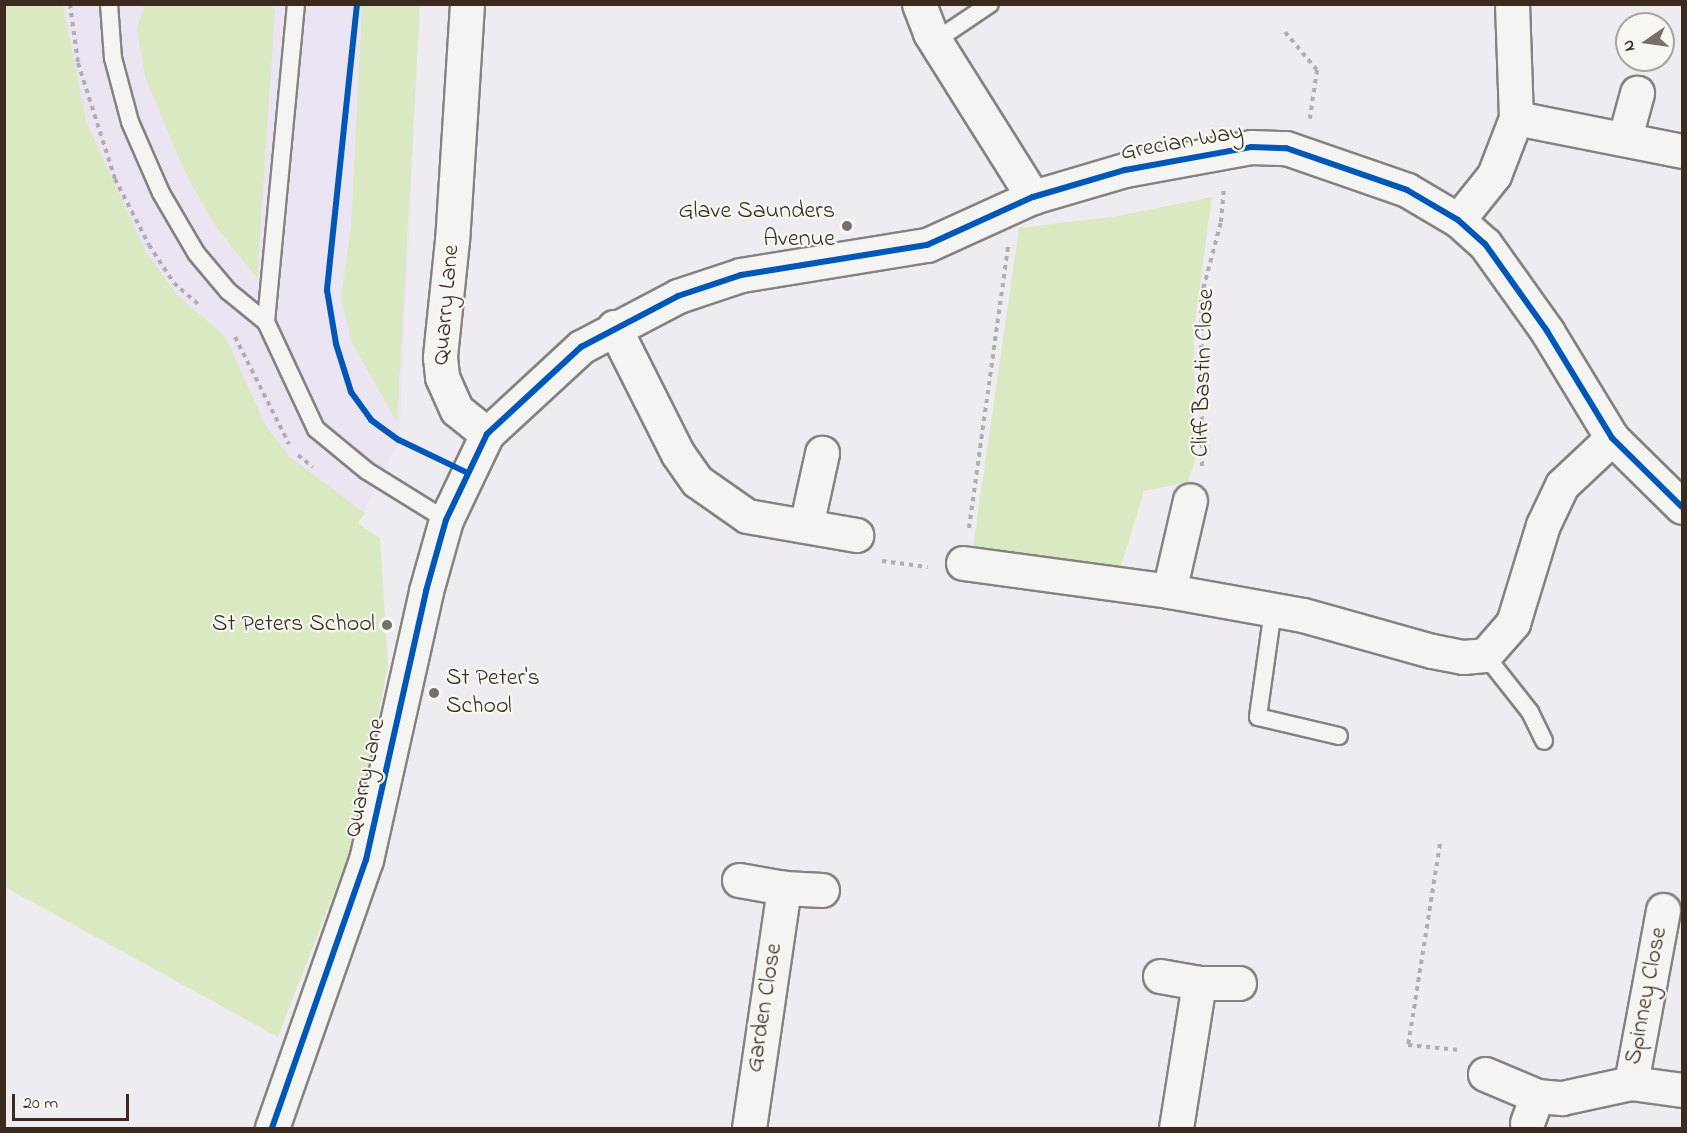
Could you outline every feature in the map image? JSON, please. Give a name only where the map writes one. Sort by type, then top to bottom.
[{"type":"street","name":"Quarry Lane","points":[[272,1128],[366,860],[426,591],[446,520],[487,434],[457,410],[441,377],[440,357],[453,240],[467,4]]},
{"type":"street","points":[[919,4],[934,41],[1022,204]]},
{"type":"street","points":[[1458,220],[1494,175],[1516,118],[1512,4]]},
{"type":"street","points":[[1625,137],[1637,93]]},
{"type":"street","points":[[1516,118],[1625,137],[1683,151]]},
{"type":"street","name":"Grecian Way","points":[[487,434],[551,371],[614,327],[678,296],[741,275],[927,245],[1022,204],[1125,170],[1251,147],[1305,152],[1407,190],[1458,220],[1485,244],[1512,279],[1612,438],[1683,507]]},
{"type":"street","points":[[614,327],[678,454],[697,482],[747,516],[856,535]]},
{"type":"street","points":[[963,563],[1169,591],[1273,610],[1432,651],[1463,657],[1485,655],[1513,623],[1543,525],[1562,485],[1612,438]]},
{"type":"street","points":[[806,526],[822,453]]},
{"type":"street","points":[[1169,591],[1191,500]]},
{"type":"street","points":[[739,880],[784,888],[822,890]]},
{"type":"street","name":"Garden Close","points":[[749,1128],[784,888]]},
{"type":"street","name":"Spinney Close","points":[[1631,1083],[1663,910]]},
{"type":"street","points":[[1160,976],[1199,983],[1239,983]]},
{"type":"street","points":[[1176,1128],[1199,983]]},
{"type":"street","name":"Spinney Close","points":[[1485,1074],[1532,1109],[1562,1098],[1631,1083],[1683,1090]]},
{"type":"lane","points":[[109,4],[113,58],[121,90],[160,193],[209,268],[228,291],[266,322],[316,429],[366,471],[446,520]]},
{"type":"lane","points":[[266,322],[294,69],[296,4]]},
{"type":"lane","points":[[934,41],[990,4]]},
{"type":"lane","points":[[1273,610],[1258,717],[1339,736]]},
{"type":"lane","points":[[1485,655],[1530,711],[1544,741]]},
{"type":"path","points":[[1285,32],[1317,69],[1305,152]]},
{"type":"path","points":[[856,535],[870,559],[951,570],[963,563],[1004,300],[1022,204]]},
{"type":"path","points":[[1440,844],[1408,1045],[1476,1052],[1485,1074]]},
{"type":"shaded area","points":[[4,5],[420,5],[399,440],[358,523],[380,538],[388,665],[278,1037],[5,887]]},
{"type":"green space","points":[[4,5],[63,5],[87,124],[146,252],[177,295],[225,336],[266,426],[290,457],[365,513],[358,523],[380,538],[388,665],[354,841],[278,1037],[5,887]]},
{"type":"green space","points":[[144,5],[271,5],[275,11],[257,278],[213,223],[182,166],[145,77],[137,29]]},
{"type":"green space","points":[[362,5],[420,5],[397,422],[352,343],[341,297],[351,227]]},
{"type":"green space","points":[[1212,197],[1194,330],[1195,460],[1188,482],[1144,491],[1119,573],[972,553],[1019,228],[1118,216]]},
{"type":"cycle path","points":[[357,4],[327,290],[336,344],[351,392],[371,420],[399,440],[468,473]]},
{"type":"cycle path","points":[[272,1128],[366,860],[426,591],[446,520],[487,434],[581,347],[678,296],[741,275],[927,245],[1033,197],[1125,170],[1251,147],[1286,148],[1407,190],[1458,220],[1485,244],[1547,331],[1612,438],[1682,507]]},
{"type":"place","name":"Glave Saunders Avenue","points":[[847,226]]},
{"type":"place","name":"St Peters School","points":[[387,625]]},
{"type":"place","name":"St Peter's School","points":[[434,693]]}]
